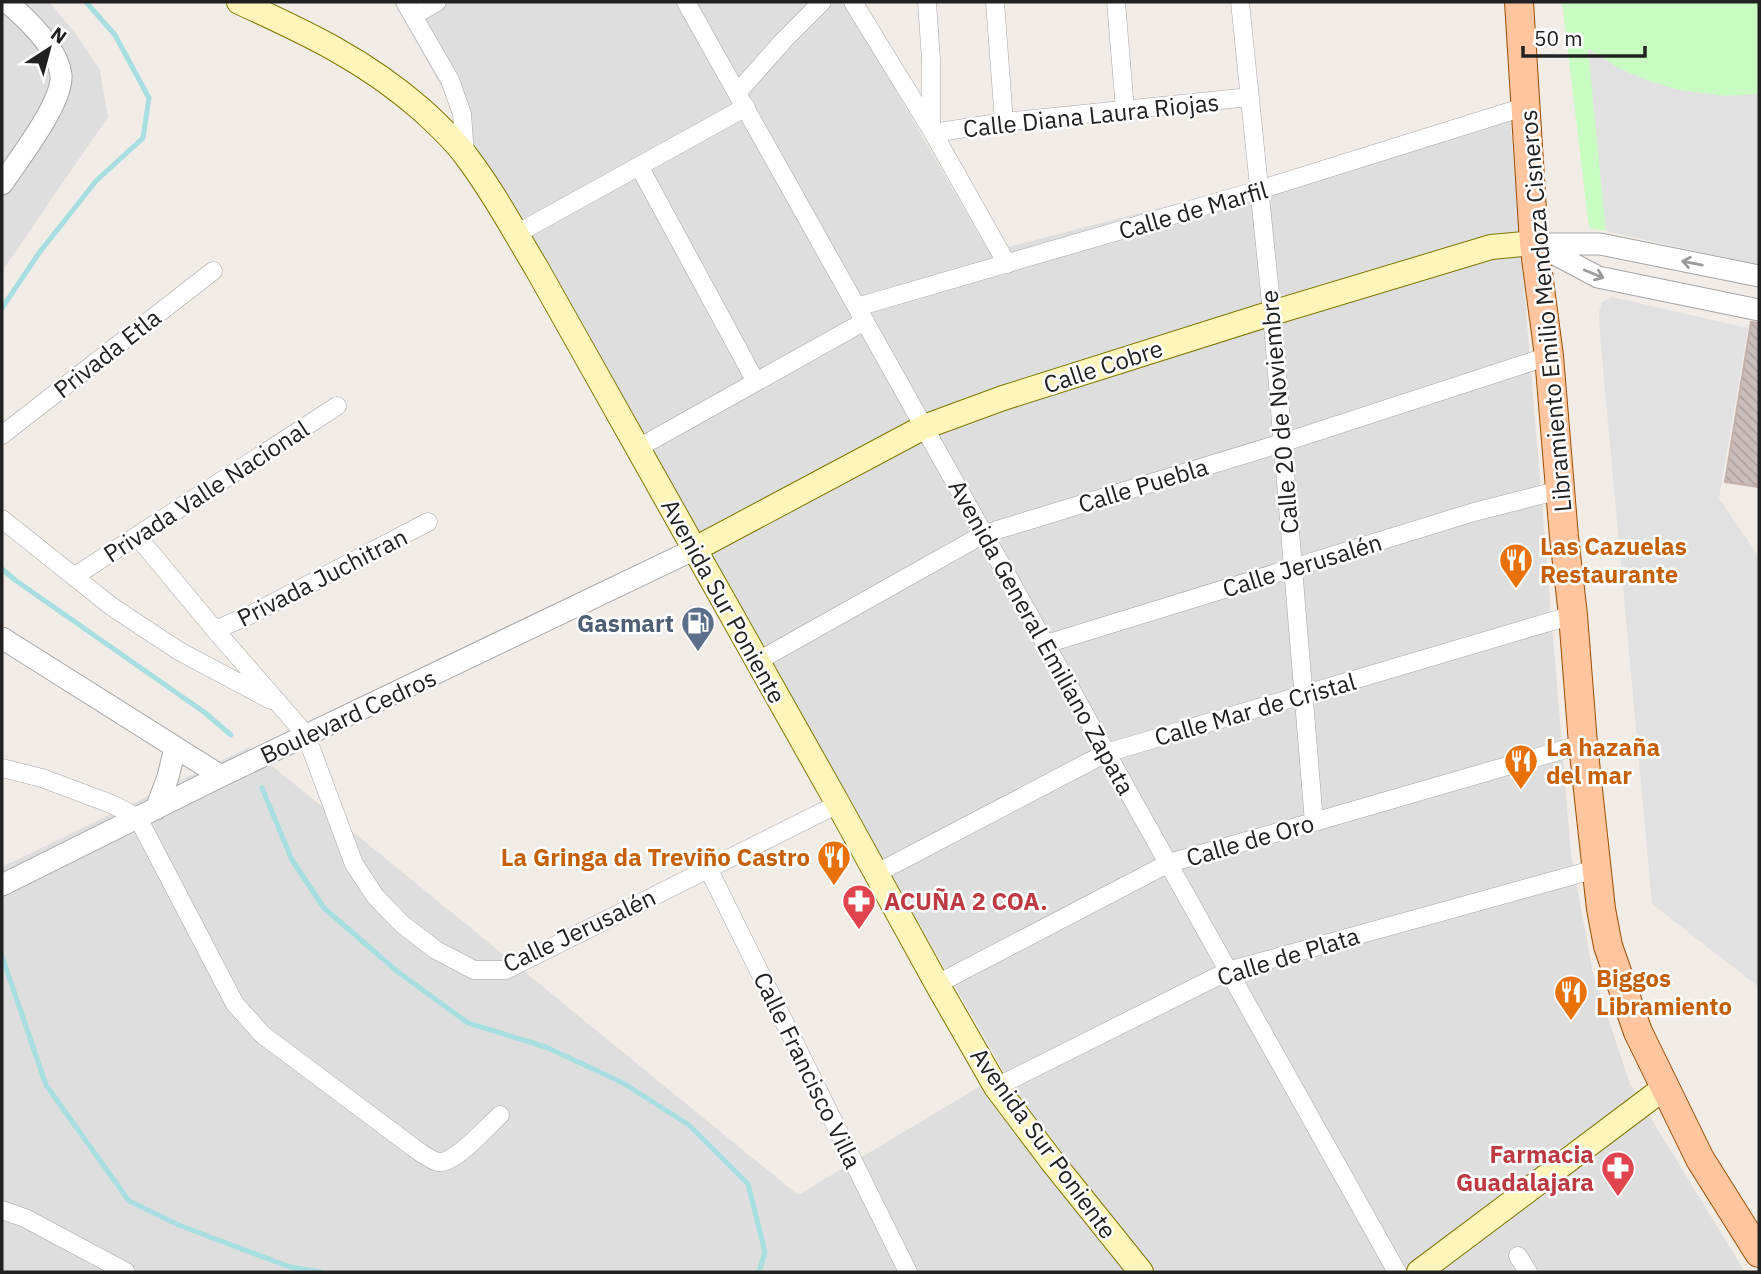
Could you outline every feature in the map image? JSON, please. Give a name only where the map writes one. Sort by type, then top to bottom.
[{"type":"main road","name":"Avenida Sur Poniente","points":[[239,2],[317,38],[357,61],[400,91],[465,154],[516,234],[695,548],[996,1087],[1141,1272]]},
{"type":"main road","name":"Libramiento Emilio Mendoza Cisneros","points":[[1519,2],[1534,243],[1549,356],[1596,869],[1608,946],[1637,1032],[1664,1088],[1700,1159],[1759,1253]]},
{"type":"main road","name":"Calle Cobre","points":[[695,548],[924,427],[1015,394],[1272,313],[1491,247],[1534,243]]},
{"type":"main road","points":[[1419,1272],[1664,1088]]},
{"type":"street","points":[[2,184],[48,114],[59,91],[61,77],[57,60],[49,46],[7,2]]},
{"type":"street","points":[[437,2],[409,9],[450,80],[461,114],[465,154]]},
{"type":"street","name":"Avenida General Emiliano Zapata","points":[[686,2],[1397,1272]]},
{"type":"street","points":[[516,234],[639,166],[741,100],[784,40],[822,2]]},
{"type":"street","points":[[853,2],[932,131],[1007,264]]},
{"type":"street","points":[[928,2],[932,131]]},
{"type":"street","points":[[995,2],[1004,122]]},
{"type":"street","points":[[1116,2],[1125,110]]},
{"type":"street","name":"Calle 20 de Noviembre","points":[[1240,2],[1272,313],[1314,822]]},
{"type":"street","name":"Calle Diana Laura Riojas","points":[[932,131],[1250,97]]},
{"type":"street","name":"Calle de Marfil","points":[[638,448],[756,382],[861,314],[1007,264],[1259,190],[1527,106]]},
{"type":"street","points":[[639,166],[756,382]]},
{"type":"street","points":[[1534,243],[1600,244],[1759,276]]},
{"type":"street","points":[[1534,243],[1598,277],[1759,310]]},
{"type":"street","name":"Privada Etla","points":[[2,435],[213,271]]},
{"type":"street","points":[[1732,304],[1737,272]]},
{"type":"street","name":"Calle Puebla","points":[[758,661],[984,534],[1282,443],[1549,356]]},
{"type":"street","name":"Privada Valle Nacional","points":[[75,576],[337,406]]},
{"type":"street","name":"Calle Jerusalén","points":[[1046,645],[1474,512],[1560,490]]},
{"type":"street","points":[[2,519],[111,606],[178,651],[280,705]]},
{"type":"street","name":"Privada Juchitran","points":[[215,630],[252,614],[428,522]]},
{"type":"street","points":[[137,536],[306,735]]},
{"type":"street","name":"Boulevard Cedros","points":[[2,885],[221,776],[695,548]]},
{"type":"street","name":"Calle Mar de Cristal","points":[[875,874],[1106,753],[1573,615]]},
{"type":"street","points":[[2,638],[221,776]]},
{"type":"street","name":"Calle Jerusalén","points":[[306,735],[354,864],[375,896],[402,923],[436,950],[474,970],[506,970],[838,804]]},
{"type":"street","name":"Calle de Oro","points":[[937,985],[1169,863],[1583,744]]},
{"type":"street","points":[[147,814],[169,777],[175,748]]},
{"type":"street","points":[[2,768],[42,778],[114,805],[147,814],[235,1004],[263,1035],[414,1149],[436,1161],[446,1161],[458,1154],[500,1115]]},
{"type":"street","name":"Calle Francisco Villa","points":[[708,868],[908,1272]]},
{"type":"street","name":"Calle de Plata","points":[[996,1087],[1228,971],[1596,869]]},
{"type":"street","points":[[2,1210],[25,1218],[125,1272]]},
{"type":"street","points":[[1518,1256],[1528,1272]]},
{"type":"shaded area","points":[[2,2],[49,2],[72,29],[100,70],[108,117],[2,271]]},
{"type":"shaded area","points":[[393,2],[845,2],[989,252],[1510,117],[1571,854],[1593,973],[1630,1084],[1745,1272],[2,1272],[2,867],[249,747],[798,1195],[1004,1072]]},
{"type":"shaded area","points":[[1588,49],[1622,70],[1678,90],[1725,96],[1759,94],[1759,265],[1606,231]]},
{"type":"shaded area","points":[[1612,297],[1748,328],[1719,498],[1759,557],[1759,987],[1652,904],[1600,335],[1599,312],[1602,302]]},
{"type":"green space","points":[[1562,2],[1759,2],[1759,94],[1725,96],[1678,90],[1622,70],[1589,50],[1606,231],[1589,228]]},
{"type":"building","points":[[1751,322],[1759,323],[1759,487],[1725,482]]},
{"type":"waterway","points":[[2,308],[39,253],[96,181],[143,138],[149,98],[115,35],[86,2]]},
{"type":"waterway","points":[[2,569],[204,712],[231,735]]},
{"type":"waterway","points":[[262,788],[292,860],[324,908],[398,972],[468,1023],[546,1047],[623,1083],[689,1125],[748,1184],[765,1252],[759,1272]]},
{"type":"waterway","points":[[2,956],[46,1085],[129,1201],[181,1226],[290,1267],[321,1272]]},
{"type":"place","name":"Las Cazuelas Restaurante","points":[[1516,590]]},
{"type":"place","name":"Gasmart","points":[[698,653]]},
{"type":"place","name":"La hazaña del mar","points":[[1521,791]]},
{"type":"place","name":"La Gringa da Treviño Castro","points":[[834,887]]},
{"type":"place","name":"ACUÑA 2 COA.","points":[[859,931]]},
{"type":"place","name":"Biggos Libramiento","points":[[1571,1022]]},
{"type":"place","name":"Farmacia Guadalajara","points":[[1618,1198]]}]
